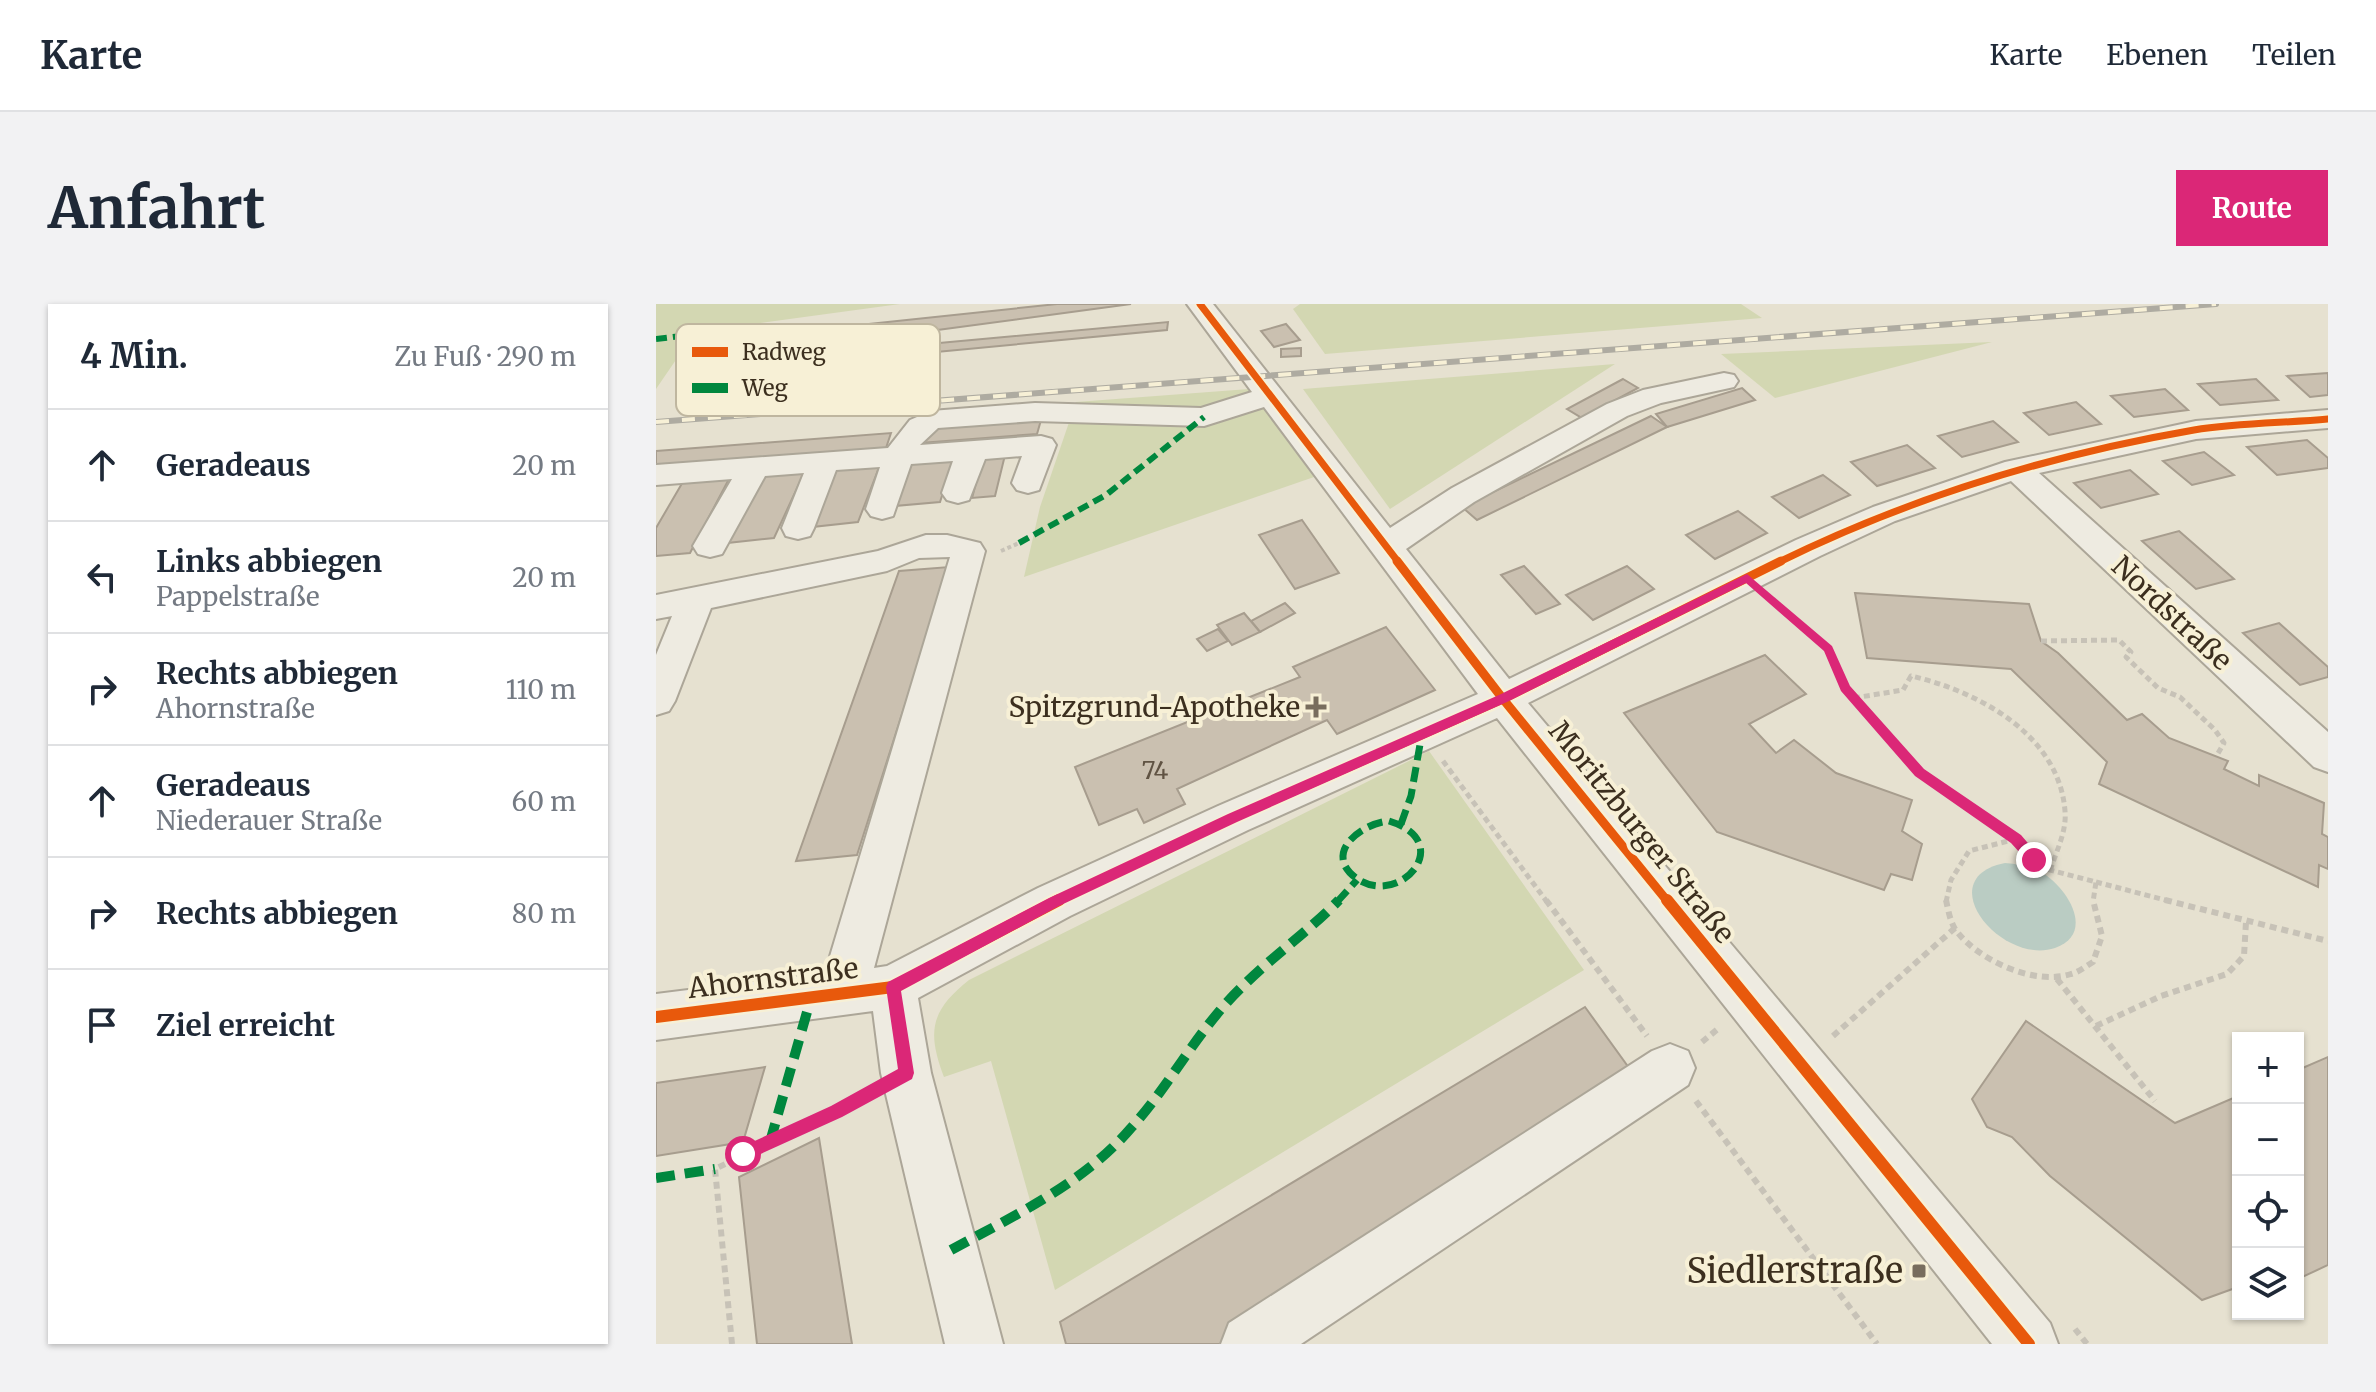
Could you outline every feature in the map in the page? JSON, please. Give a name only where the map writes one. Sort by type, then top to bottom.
[{"type":"street","name":"Moritzburger Straße","points":[[1200,304],[1503,699],[2029,1344]]},
{"type":"street","points":[[1387,546],[1463,495],[1617,410],[1653,396],[1724,381]]},
{"type":"street","points":[[882,509],[909,436],[919,425],[931,420],[1035,412],[1204,417],[1268,396]]},
{"type":"street","name":"Ahornstraße","points":[[656,1017],[893,987],[1068,895],[1245,812],[1503,699],[1884,514],[2016,469],[2196,430],[2328,419]]},
{"type":"street","points":[[656,501],[664,474],[1041,445],[1028,483]]},
{"type":"street","points":[[958,493],[972,450]]},
{"type":"street","points":[[798,528],[824,462]]},
{"type":"street","points":[[710,546],[754,467]]},
{"type":"street","name":"Nordstraße","points":[[2016,469],[2328,756]]},
{"type":"street","points":[[656,607],[887,560],[906,549],[950,545],[968,551],[943,656],[882,850],[843,994]]},
{"type":"street","points":[[656,701],[697,599]]},
{"type":"street","points":[[893,987],[906,1073],[974,1344]]},
{"type":"street","points":[[1250,1344],[1670,1068]]},
{"type":"path","points":[[1747,578],[1828,649],[1846,688],[1920,772],[2016,839],[2034,860],[2050,871],[2079,874],[2096,882],[2328,941]]},
{"type":"path","points":[[2041,641],[2119,640],[2131,652],[2126,657],[2158,688],[2180,697],[2215,730],[2224,743],[2217,755]]},
{"type":"path","points":[[1854,698],[1888,695],[1903,690],[1911,676],[1934,680],[1974,697],[2025,735],[2047,760],[2060,785],[2065,813],[2050,871]]},
{"type":"path","points":[[2016,839],[1969,851],[1951,876],[1946,903],[1955,928],[1979,952],[2007,969],[2057,979],[2077,975],[2094,960],[2102,941],[2101,917],[2092,896],[2096,882]]},
{"type":"path","points":[[2096,1026],[2172,991],[2226,976],[2244,959],[2249,939],[2246,922]]},
{"type":"path","points":[[1830,1039],[1955,928]]},
{"type":"path","points":[[2057,979],[2155,1101]]},
{"type":"path","points":[[732,1344],[715,1169],[837,1111],[906,1073]]},
{"type":"green space","points":[[656,304],[900,304],[754,324],[676,324],[676,360],[656,389]]},
{"type":"green space","points":[[1300,304],[1741,304],[1762,318],[1325,354],[1293,309]]},
{"type":"green space","points":[[1992,342],[1775,398],[1721,354]]},
{"type":"green space","points":[[1615,364],[1390,509],[1303,389]]},
{"type":"green space","points":[[1249,389],[1314,477],[1024,577],[1040,507],[1076,402]]},
{"type":"green space","points":[[1429,751],[1584,970],[1055,1290],[991,1061],[944,1077],[934,1035],[939,1012],[969,980]]},
{"type":"shaded area","points":[[2005,863],[2037,870],[2060,888],[2076,921],[2074,932],[2067,941],[2055,948],[2034,950],[2014,944],[1995,933],[1981,918],[1973,901],[1973,885],[1983,872]]},
{"type":"building","points":[[1057,304],[1131,304],[940,330],[940,324],[869,324]]},
{"type":"building","points":[[1168,322],[1167,330],[940,352],[940,343]]},
{"type":"building","points":[[1286,324],[1300,340],[1274,347],[1261,331]]},
{"type":"building","points":[[1301,348],[1301,356],[1281,357],[1281,349]]},
{"type":"building","points":[[2328,373],[2328,395],[2310,397],[2287,376]]},
{"type":"building","points":[[1623,379],[1638,388],[1582,418],[1567,409]]},
{"type":"building","points":[[2256,379],[2278,400],[2220,405],[2198,384]]},
{"type":"building","points":[[1742,388],[1755,400],[1667,427],[1656,414]]},
{"type":"building","points":[[2165,389],[2188,410],[2134,417],[2111,396]]},
{"type":"building","points":[[2076,402],[2101,424],[2049,435],[2024,413]]},
{"type":"building","points":[[1651,416],[1667,427],[1477,520],[1462,507]]},
{"type":"building","points":[[1041,420],[1037,434],[920,443],[925,428]]},
{"type":"building","points":[[1993,421],[2018,442],[1962,457],[1938,436]]},
{"type":"building","points":[[891,433],[886,448],[656,466],[656,451]]},
{"type":"building","points":[[2307,440],[2328,458],[2328,468],[2277,475],[2247,447]]},
{"type":"building","points":[[1907,445],[1935,468],[1877,486],[1851,462]]},
{"type":"building","points":[[2204,452],[2234,475],[2192,485],[2163,461]]},
{"type":"building","points":[[1005,455],[995,496],[972,498],[983,457]]},
{"type":"building","points":[[954,458],[940,502],[894,506],[910,462]]},
{"type":"building","points":[[880,465],[858,522],[812,527],[836,468]]},
{"type":"building","points":[[2130,470],[2158,494],[2101,508],[2074,483]]},
{"type":"building","points":[[805,471],[774,538],[727,543],[761,474]]},
{"type":"building","points":[[1823,475],[1850,495],[1799,518],[1772,497]]},
{"type":"building","points":[[730,477],[690,553],[656,556],[656,528],[684,480]]},
{"type":"building","points":[[1738,511],[1767,533],[1715,559],[1686,535]]},
{"type":"building","points":[[1302,520],[1339,573],[1295,589],[1259,535]]},
{"type":"building","points":[[2179,531],[2234,579],[2196,589],[2142,541]]},
{"type":"building","points":[[1524,566],[1560,604],[1536,614],[1501,575]]},
{"type":"building","points":[[1627,566],[1654,589],[1593,620],[1566,595]]},
{"type":"building","points":[[949,567],[857,855],[796,861],[899,571]]},
{"type":"building","points":[[1855,593],[2029,604],[2041,641],[2058,653],[2127,720],[2142,714],[2169,738],[2228,761],[2224,769],[2259,786],[2259,775],[2324,803],[2322,834],[2328,837],[2328,869],[2319,865],[2318,887],[2099,784],[2107,762],[2011,669],[1867,658]]},
{"type":"building","points":[[1285,603],[1295,613],[1260,632],[1251,621]]},
{"type":"building","points":[[1244,613],[1260,632],[1232,645],[1217,625]]},
{"type":"building","points":[[2279,623],[2328,667],[2328,677],[2300,685],[2243,633]]},
{"type":"building","points":[[1386,627],[1435,690],[1337,734],[1327,720],[1177,789],[1185,804],[1144,823],[1137,809],[1099,825],[1075,767],[1300,677],[1293,667]]},
{"type":"building","points":[[1218,629],[1228,641],[1207,651],[1197,639]]},
{"type":"building","points":[[1765,655],[1806,694],[1749,724],[1776,753],[1794,740],[1836,773],[1912,800],[1902,831],[1922,844],[1912,880],[1891,874],[1884,890],[1717,832],[1624,713]]},
{"type":"building","points":[[1585,1007],[1637,1079],[1224,1344],[1066,1344],[1060,1322]]},
{"type":"building","points":[[2026,1021],[2175,1123],[2232,1099],[2232,1289],[2202,1300],[2050,1176],[2012,1137],[1987,1127],[1972,1099]]},
{"type":"building","points":[[2328,1057],[2328,1265],[2304,1276],[2304,1104],[2304,1067]]},
{"type":"building","points":[[765,1067],[743,1142],[656,1156],[656,1083]]},
{"type":"building","points":[[819,1138],[852,1344],[757,1344],[739,1177]]},
{"type":"railway","points":[[940,401],[2216,304]]},
{"type":"railway","points":[[656,422],[735,416]]},
{"type":"marked path","points":[[656,339],[676,337]]},
{"type":"marked path","points":[[1019,543],[1106,495],[1204,417]]},
{"type":"marked path","points":[[1401,824],[1411,796],[1422,733]]},
{"type":"marked path","points":[[1389,821],[1416,836],[1421,848],[1418,864],[1407,877],[1393,885],[1364,883],[1353,876],[1345,865],[1344,852],[1351,838],[1363,827],[1389,821]]},
{"type":"marked path","points":[[951,1250],[1066,1187],[1131,1129],[1195,1041],[1243,985],[1313,927],[1357,880]]},
{"type":"marked path","points":[[770,1142],[811,998]]},
{"type":"marked path","points":[[656,1178],[715,1169]]},
{"type":"cycle path","points":[[1200,304],[1503,699],[2029,1344]]},
{"type":"cycle path","points":[[656,1017],[893,987],[1054,902],[1233,818],[1503,699],[1808,548],[1884,514],[2016,469],[2196,430],[2328,419]]},
{"type":"place","name":"Spitzgrund-Apotheke","points":[[1316,707]]},
{"type":"place","name":"Siedlerstraße","points":[[1919,1271]]},
{"type":"route","points":[[743,1154],[837,1111],[906,1073],[893,987],[1054,902],[1233,818],[1503,699],[1747,578],[1828,649],[1846,688],[1920,772],[2016,839],[2034,860]]}]
